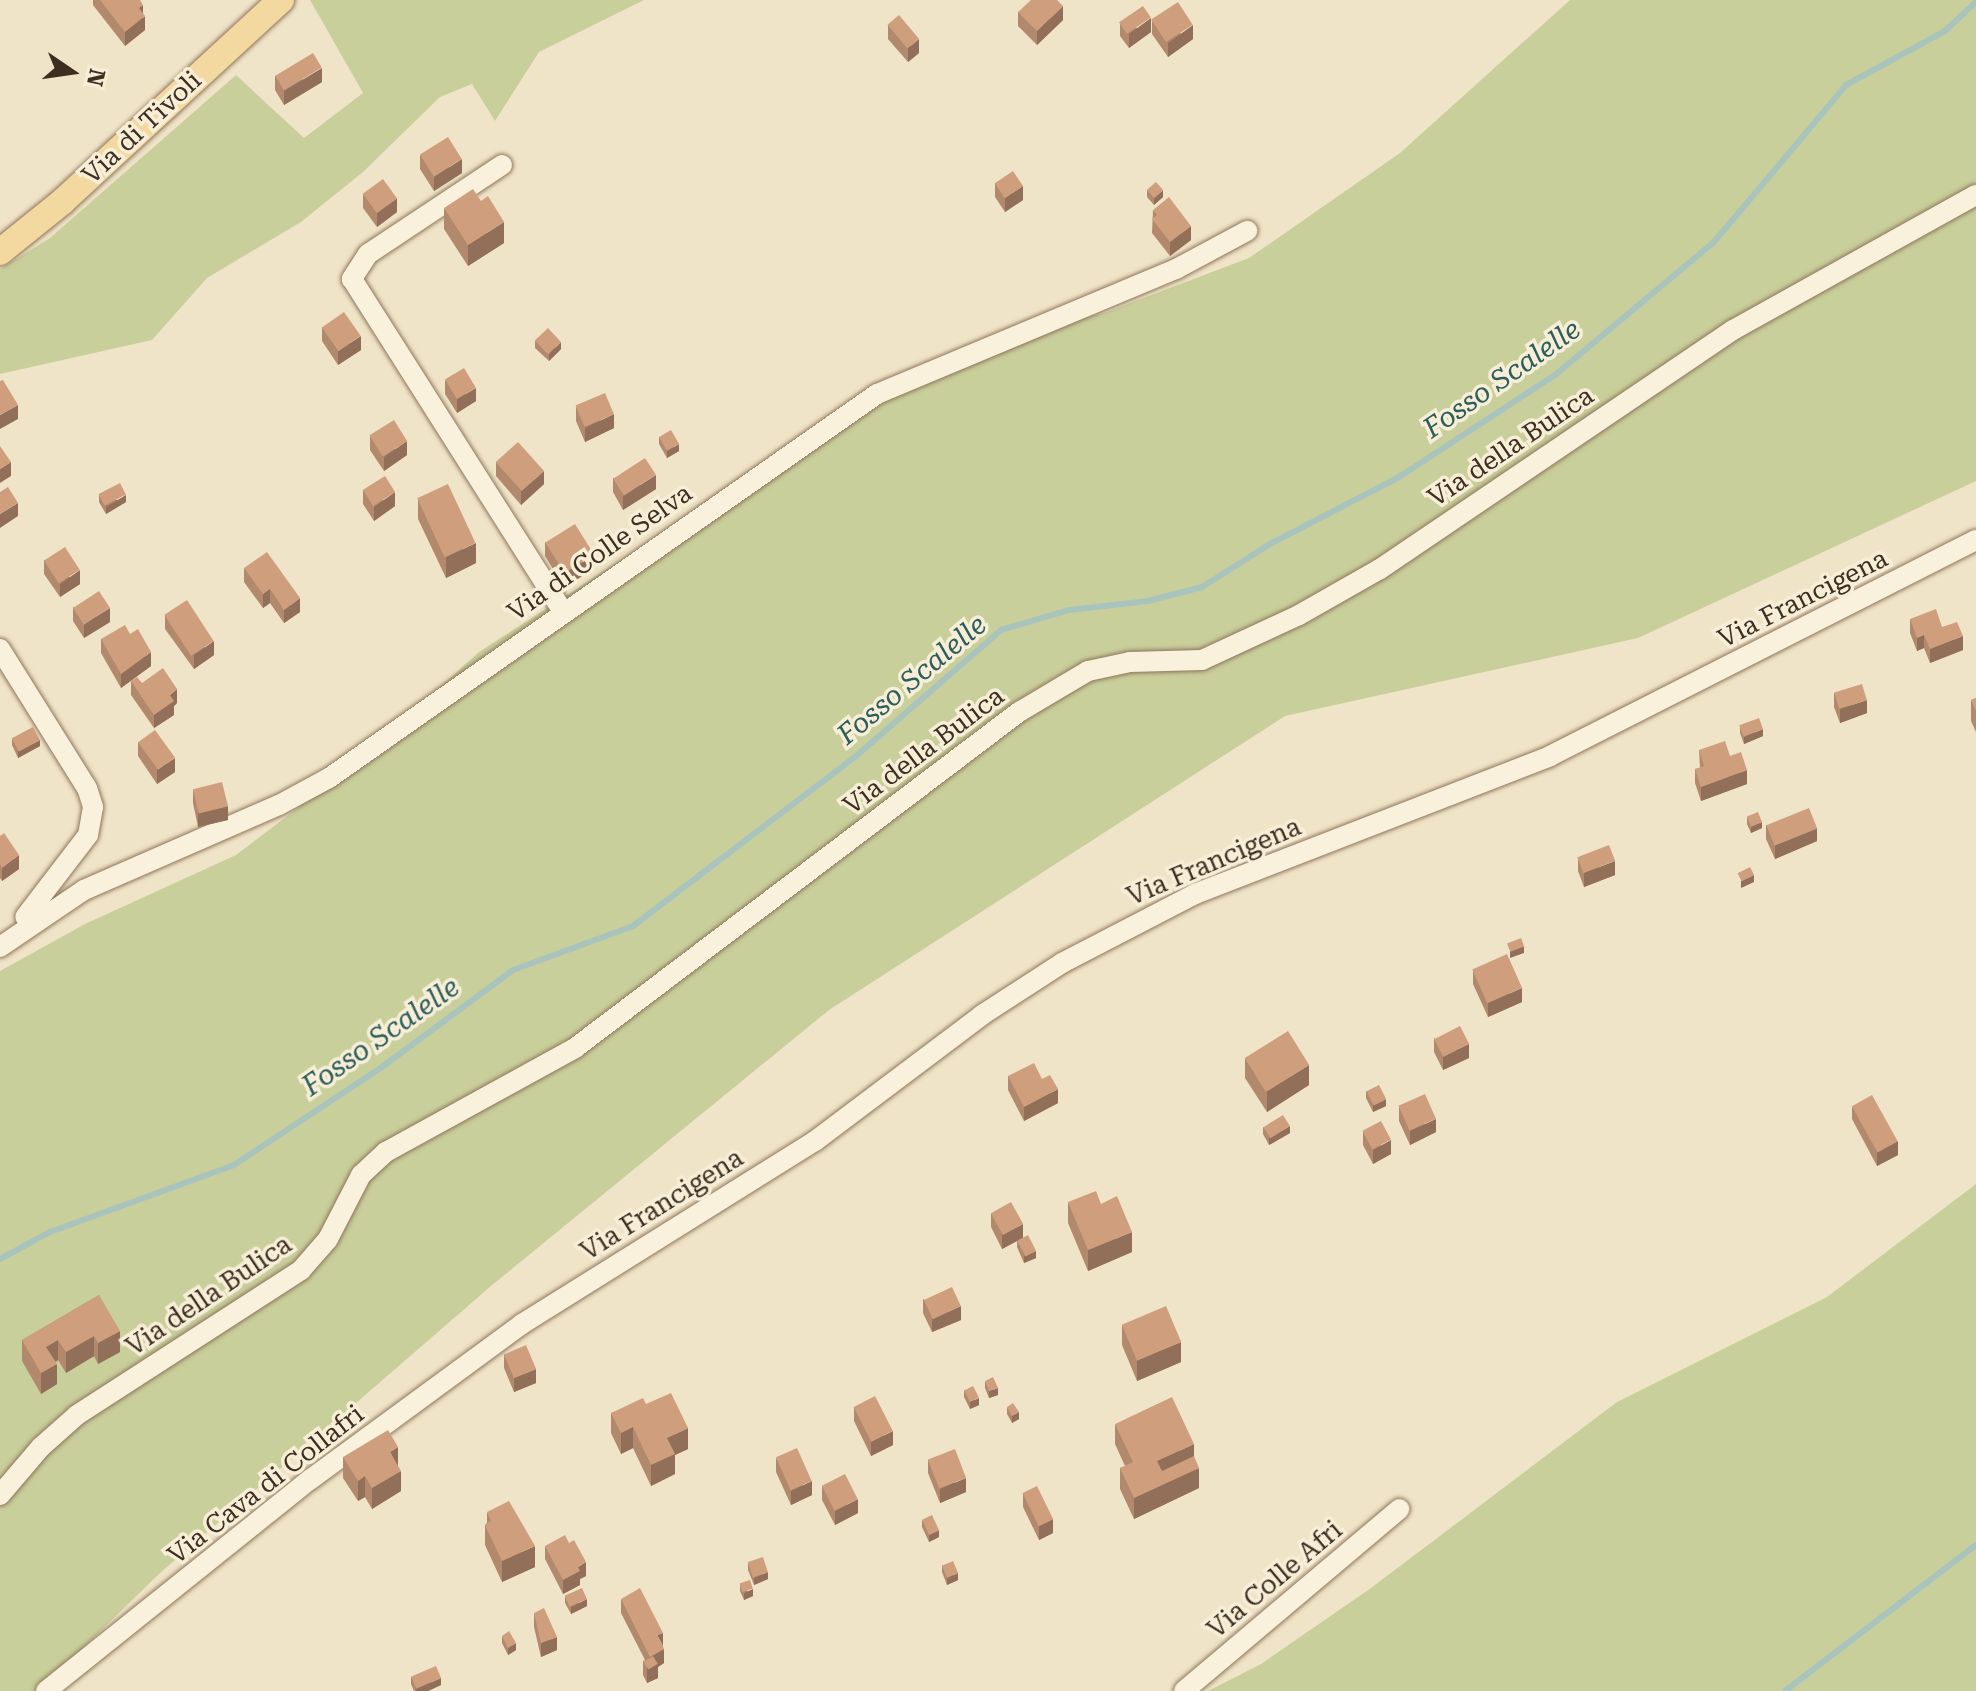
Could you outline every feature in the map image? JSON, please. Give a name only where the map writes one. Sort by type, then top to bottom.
[{"type":"main road","name":"Via di Tivoli","points":[[0,252],[44,218],[281,0]]},
{"type":"street","points":[[502,165],[363,258],[352,279],[563,611]]},
{"type":"street","name":"Via della Bulica","points":[[0,1495],[41,1447],[77,1415],[301,1270],[328,1239],[361,1175],[386,1152],[575,1048],[1019,712],[1088,671],[1130,662],[1202,660],[1299,615],[1380,569],[1743,323],[1976,195]]},
{"type":"street","name":"Via di Colle Selva","points":[[4,943],[84,890],[317,785],[877,394],[1176,269],[1247,231]]},
{"type":"street","name":"Via Francigena","points":[[522,1324],[815,1141],[982,1015],[1121,929],[1240,875],[1530,766],[1976,540]]},
{"type":"street","points":[[0,649],[87,788],[93,813],[82,844],[4,943]]},
{"type":"street","name":"Via Cava di Collafri","points":[[46,1691],[311,1479],[522,1324]]},
{"type":"street","name":"Via Colle Afri","points":[[1184,1691],[1399,1509]]},
{"type":"green space","points":[[310,0],[644,0],[539,52],[495,121],[472,84],[440,97],[363,172],[301,222],[207,278],[152,340],[0,374],[0,269],[50,238],[236,75],[304,138],[363,93]]},
{"type":"green space","points":[[1570,0],[1976,0],[1976,481],[1638,638],[1285,716],[829,1010],[491,1286],[160,1573],[39,1691],[0,1691],[0,971],[85,924],[236,855],[345,772],[479,652],[671,528],[985,343],[1104,313],[1249,258],[1400,153]]},
{"type":"green space","points":[[1976,1184],[1976,1691],[1208,1691],[1261,1664],[1371,1588],[1617,1402],[1827,1297]]},
{"type":"building","points":[[100,0],[140,0],[143,5],[139,8],[145,16],[125,32]]},
{"type":"building","points":[[1031,0],[1057,0],[1063,6],[1037,31],[1018,12]]},
{"type":"building","points":[[1178,2],[1193,25],[1166,42],[1151,19]]},
{"type":"building","points":[[1143,6],[1151,18],[1127,34],[1119,22]]},
{"type":"building","points":[[899,15],[919,39],[907,48],[888,25]]},
{"type":"building","points":[[313,53],[322,68],[284,90],[275,76]]},
{"type":"building","points":[[448,137],[462,159],[434,177],[420,154]]},
{"type":"building","points":[[1013,171],[1023,186],[1005,198],[995,183]]},
{"type":"building","points":[[383,179],[397,198],[377,213],[363,194]]},
{"type":"building","points":[[1156,182],[1163,190],[1154,198],[1147,190]]},
{"type":"building","points":[[473,189],[481,201],[488,196],[504,222],[468,245],[444,208]]},
{"type":"building","points":[[1169,197],[1191,226],[1170,242],[1152,219],[1157,215],[1153,210]]},
{"type":"building","points":[[344,312],[361,336],[339,351],[322,327]]},
{"type":"building","points":[[548,328],[561,342],[548,354],[535,340]]},
{"type":"building","points":[[464,368],[476,388],[457,399],[445,379]]},
{"type":"building","points":[[3,380],[18,405],[0,415],[0,381]]},
{"type":"building","points":[[605,393],[614,414],[585,427],[576,406]]},
{"type":"building","points":[[394,420],[407,441],[383,457],[369,435]]},
{"type":"building","points":[[671,430],[679,444],[667,451],[659,437]]},
{"type":"building","points":[[518,442],[544,471],[522,491],[496,462]]},
{"type":"building","points":[[0,446],[11,462],[0,469]]},
{"type":"building","points":[[645,458],[656,475],[624,495],[613,479]]},
{"type":"building","points":[[385,476],[395,492],[373,506],[363,490]]},
{"type":"building","points":[[120,483],[126,495],[105,505],[99,494]]},
{"type":"building","points":[[448,484],[475,543],[445,557],[417,498]]},
{"type":"building","points":[[8,487],[18,503],[0,514],[0,492]]},
{"type":"building","points":[[575,524],[594,555],[564,573],[545,543]]},
{"type":"building","points":[[65,547],[80,570],[59,583],[44,561]]},
{"type":"building","points":[[267,552],[300,598],[284,610],[270,589],[263,594],[244,568]]},
{"type":"building","points":[[99,591],[110,608],[84,625],[73,608]]},
{"type":"building","points":[[187,600],[214,641],[191,656],[164,615]]},
{"type":"building","points":[[1936,609],[1942,627],[1957,622],[1963,636],[1930,649],[1924,635],[1917,638],[1910,619]]},
{"type":"building","points":[[125,625],[130,634],[138,629],[151,652],[121,674],[101,639]]},
{"type":"building","points":[[163,668],[177,689],[170,695],[174,701],[154,715],[131,681],[137,677],[142,683]]},
{"type":"building","points":[[1862,684],[1867,700],[1839,709],[1834,692]]},
{"type":"building","points":[[1759,718],[1763,729],[1743,736],[1739,725]]},
{"type":"building","points":[[33,727],[40,740],[19,752],[12,738]]},
{"type":"building","points":[[155,730],[175,758],[158,770],[138,742]]},
{"type":"building","points":[[1725,741],[1730,756],[1741,752],[1747,770],[1701,787],[1695,769],[1704,766],[1699,750]]},
{"type":"building","points":[[222,782],[228,806],[199,814],[193,789]]},
{"type":"building","points":[[1809,808],[1817,828],[1775,846],[1766,825]]},
{"type":"building","points":[[1758,812],[1762,822],[1751,827],[1747,816]]},
{"type":"building","points":[[4,833],[19,855],[2,868],[0,836]]},
{"type":"building","points":[[1609,845],[1615,861],[1583,873],[1577,857]]},
{"type":"building","points":[[1750,867],[1754,875],[1742,881],[1738,873]]},
{"type":"building","points":[[1521,938],[1524,946],[1510,952],[1507,943]]},
{"type":"building","points":[[1507,954],[1522,988],[1487,1003],[1472,969]]},
{"type":"building","points":[[1460,1026],[1469,1044],[1443,1057],[1434,1039]]},
{"type":"building","points":[[1288,1031],[1309,1065],[1266,1092],[1245,1058]]},
{"type":"building","points":[[1034,1063],[1042,1079],[1050,1075],[1058,1089],[1024,1107],[1008,1076]]},
{"type":"building","points":[[1379,1085],[1386,1099],[1374,1106],[1367,1091]]},
{"type":"building","points":[[1425,1094],[1436,1119],[1409,1130],[1399,1106]]},
{"type":"building","points":[[1872,1095],[1898,1141],[1878,1153],[1852,1106]]},
{"type":"building","points":[[1283,1115],[1290,1126],[1270,1138],[1263,1127]]},
{"type":"building","points":[[1381,1121],[1391,1140],[1372,1149],[1362,1131]]},
{"type":"building","points":[[1096,1191],[1101,1204],[1117,1196],[1132,1232],[1088,1250],[1068,1202]]},
{"type":"building","points":[[1011,1202],[1023,1224],[1003,1235],[991,1213]]},
{"type":"building","points":[[1028,1235],[1036,1251],[1025,1256],[1017,1240]]},
{"type":"building","points":[[952,1287],[961,1306],[933,1319],[924,1300]]},
{"type":"building","points":[[99,1295],[120,1331],[98,1343],[94,1336],[66,1352],[58,1340],[46,1347],[57,1364],[41,1373],[22,1340]]},
{"type":"building","points":[[1166,1306],[1181,1342],[1137,1361],[1122,1325]]},
{"type":"building","points":[[526,1345],[536,1369],[514,1378],[504,1354]]},
{"type":"building","points":[[993,1377],[998,1388],[989,1391],[985,1381]]},
{"type":"building","points":[[973,1386],[979,1398],[970,1402],[964,1391]]},
{"type":"building","points":[[671,1393],[688,1428],[667,1438],[675,1454],[651,1465],[633,1427],[621,1433],[611,1413],[643,1398],[646,1404]]},
{"type":"building","points":[[875,1396],[893,1431],[871,1442],[854,1407]]},
{"type":"building","points":[[1172,1397],[1194,1444],[1157,1461],[1162,1471],[1194,1456],[1199,1468],[1134,1498],[1120,1468],[1133,1462],[1115,1424]]},
{"type":"building","points":[[1013,1403],[1019,1412],[1012,1416],[1007,1407]]},
{"type":"building","points":[[388,1430],[398,1447],[390,1452],[401,1471],[372,1488],[365,1476],[358,1481],[343,1457]]},
{"type":"building","points":[[797,1448],[812,1481],[791,1490],[776,1457]]},
{"type":"building","points":[[955,1449],[966,1478],[939,1488],[928,1459]]},
{"type":"building","points":[[845,1474],[858,1499],[835,1511],[822,1486]]},
{"type":"building","points":[[1037,1486],[1053,1519],[1039,1526],[1023,1493]]},
{"type":"building","points":[[509,1501],[535,1546],[502,1561],[485,1525],[491,1521],[487,1512]]},
{"type":"building","points":[[932,1515],[939,1530],[929,1535],[922,1520]]},
{"type":"building","points":[[565,1535],[569,1543],[574,1540],[586,1562],[578,1567],[580,1571],[563,1580],[545,1546]]},
{"type":"building","points":[[763,1557],[768,1572],[753,1577],[748,1562]]},
{"type":"building","points":[[953,1561],[958,1573],[947,1578],[942,1566]]},
{"type":"building","points":[[750,1580],[753,1589],[742,1592],[740,1583]]},
{"type":"building","points":[[582,1588],[587,1599],[570,1607],[565,1596]]},
{"type":"building","points":[[640,1588],[663,1633],[657,1635],[664,1649],[650,1657],[621,1599]]},
{"type":"building","points":[[544,1608],[557,1637],[541,1643],[534,1613]]},
{"type":"building","points":[[509,1631],[516,1643],[508,1648],[502,1636]]},
{"type":"building","points":[[653,1656],[658,1664],[648,1669],[644,1662]]},
{"type":"building","points":[[436,1666],[441,1678],[416,1689],[411,1677]]},
{"type":"waterway","name":"Fosso Scalelle","points":[[0,1259],[50,1232],[234,1165],[382,1067],[513,970],[633,926],[855,757],[1001,630],[1069,610],[1148,601],[1202,587],[1270,544],[1399,477],[1555,375],[1714,242],[1846,85],[1945,31],[1976,2]]},
{"type":"waterway","points":[[1785,1691],[1976,1545]]}]
